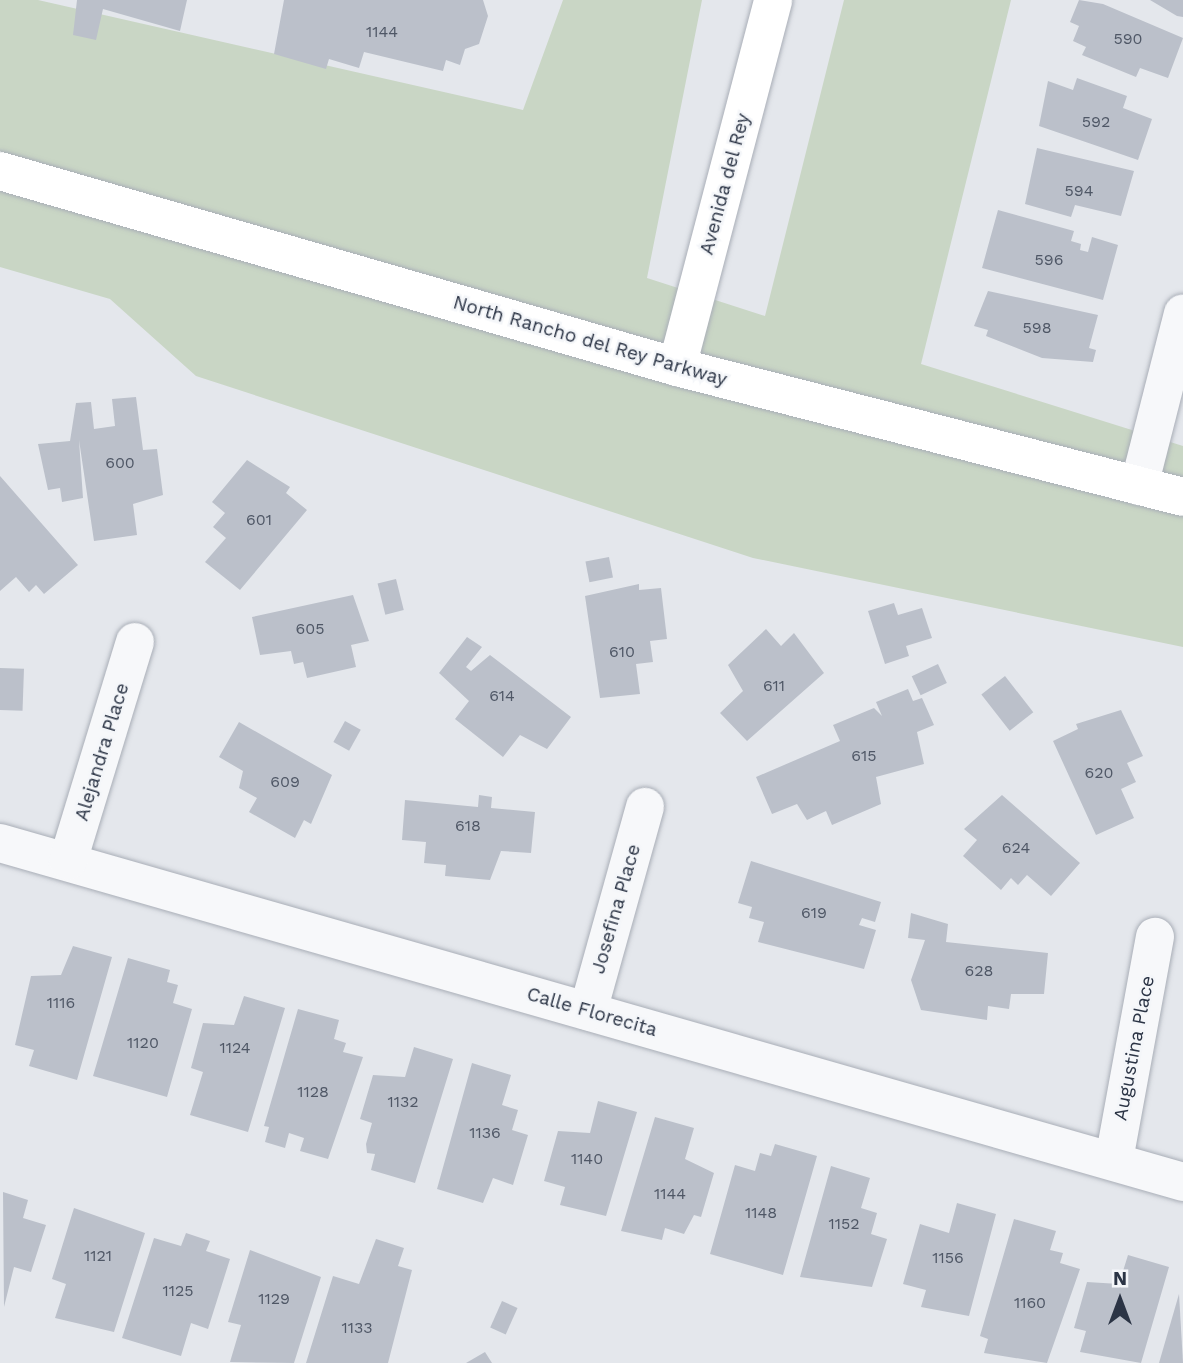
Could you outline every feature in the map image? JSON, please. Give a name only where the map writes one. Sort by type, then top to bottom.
[{"type":"street","name":"Avenida del Rey","points":[[677,367],[773,0]]},
{"type":"street","name":"North Rancho del Rey Parkway","points":[[0,171],[677,367],[1183,497]]},
{"type":"street","points":[[1139,485],[1183,314]]},
{"type":"street","name":"Alejandra Place","points":[[68,861],[135,642]]},
{"type":"street","name":"Josefina Place","points":[[588,1010],[645,807]]},
{"type":"street","name":"Calle Florecita","points":[[0,843],[1114,1160],[1183,1182]]},
{"type":"street","name":"Augustina Place","points":[[1114,1160],[1155,937]]},
{"type":"green space","points":[[0,0],[38,0],[523,110],[563,0],[702,0],[647,278],[765,316],[844,0],[1011,0],[921,364],[1183,446],[1183,647],[753,558],[196,376],[110,299],[0,267]]},
{"type":"building","points":[[77,0],[187,0],[180,31],[103,9],[96,40],[73,35]]},
{"type":"building","points":[[284,0],[483,0],[488,16],[479,44],[465,49],[460,65],[446,60],[443,71],[364,52],[359,68],[329,59],[326,69],[274,54]]},
{"type":"building","points":[[1079,0],[1103,4],[1183,38],[1168,78],[1140,68],[1136,77],[1082,55],[1086,47],[1073,41],[1079,26],[1070,22]]},
{"type":"building","points":[[1150,0],[1183,0],[1183,17],[1177,16]]},
{"type":"building","points":[[1077,78],[1127,96],[1123,108],[1152,119],[1138,160],[1039,126],[1048,81],[1073,90]]},
{"type":"building","points":[[1037,148],[1134,171],[1121,216],[1075,205],[1071,217],[1025,204]]},
{"type":"building","points":[[998,210],[1074,231],[1071,241],[1081,244],[1080,250],[1088,252],[1092,237],[1118,245],[1103,300],[982,268]]},
{"type":"building","points":[[988,291],[1098,315],[1089,348],[1096,350],[1093,362],[1042,358],[986,336],[988,330],[974,326]]},
{"type":"building","points":[[136,397],[143,450],[157,449],[163,495],[133,504],[137,535],[94,541],[79,440],[83,498],[62,502],[60,488],[48,490],[38,444],[70,441],[76,403],[91,402],[94,429],[115,426],[112,399]]},
{"type":"building","points":[[247,460],[290,487],[286,493],[307,510],[240,590],[205,562],[226,538],[213,527],[225,513],[212,502]]},
{"type":"building","points":[[0,476],[78,565],[44,594],[36,585],[29,592],[16,577],[0,591]]},
{"type":"building","points":[[609,557],[613,578],[589,582],[585,562]]},
{"type":"building","points":[[396,579],[404,610],[385,615],[378,584]]},
{"type":"building","points":[[639,584],[639,590],[661,588],[667,639],[650,641],[653,662],[636,664],[640,694],[600,698],[585,596]]},
{"type":"building","points":[[353,595],[369,641],[351,645],[356,667],[307,678],[303,662],[294,664],[291,651],[260,655],[252,617]]},
{"type":"building","points":[[894,603],[898,615],[922,608],[932,638],[906,646],[909,656],[885,664],[868,611]]},
{"type":"building","points":[[766,629],[781,646],[794,633],[824,673],[747,741],[720,713],[743,691],[728,665]]},
{"type":"building","points":[[467,637],[482,647],[466,667],[471,671],[490,655],[571,717],[547,749],[520,735],[503,757],[455,719],[469,701],[439,673]]},
{"type":"building","points":[[938,664],[947,683],[921,695],[912,676]]},
{"type":"building","points":[[0,668],[24,669],[23,711],[0,710]]},
{"type":"building","points":[[1005,676],[1033,712],[1010,731],[981,694]]},
{"type":"building","points":[[908,689],[913,701],[922,698],[934,725],[917,732],[924,764],[876,777],[881,804],[832,825],[826,811],[807,820],[797,804],[772,814],[756,777],[840,741],[833,725],[874,708],[882,716],[876,702]]},
{"type":"building","points":[[1121,710],[1143,756],[1127,763],[1136,782],[1121,789],[1134,818],[1096,835],[1053,741],[1078,729],[1076,724]]},
{"type":"building","points":[[345,721],[361,730],[349,751],[333,742]]},
{"type":"building","points":[[239,722],[332,775],[311,824],[304,820],[295,838],[249,812],[257,798],[239,788],[243,771],[219,757]]},
{"type":"building","points":[[479,795],[492,797],[491,808],[535,812],[531,853],[501,851],[490,880],[445,876],[446,865],[424,863],[426,842],[402,840],[405,800],[478,807]]},
{"type":"building","points":[[1002,795],[1080,863],[1051,896],[1027,875],[1018,885],[1011,878],[1001,890],[963,856],[977,840],[964,829]]},
{"type":"building","points":[[751,861],[881,902],[875,922],[862,918],[859,925],[876,930],[864,969],[758,942],[764,922],[749,918],[752,907],[738,903]]},
{"type":"building","points":[[911,913],[948,924],[946,942],[1048,953],[1044,994],[1011,994],[1009,1009],[988,1006],[987,1020],[921,1010],[911,980],[925,940],[908,938]]},
{"type":"building","points":[[73,946],[112,957],[77,1080],[29,1066],[34,1050],[15,1045],[31,976],[61,975]]},
{"type":"building","points":[[128,958],[170,970],[167,982],[178,985],[173,1003],[192,1009],[167,1097],[93,1076]]},
{"type":"building","points":[[244,996],[285,1008],[248,1132],[190,1115],[203,1072],[191,1068],[203,1023],[234,1025]]},
{"type":"building","points":[[298,1009],[339,1020],[334,1039],[346,1043],[343,1052],[363,1057],[328,1159],[300,1151],[304,1138],[289,1133],[285,1148],[265,1142],[269,1127],[264,1126]]},
{"type":"building","points":[[414,1047],[453,1059],[415,1183],[371,1170],[375,1154],[367,1153],[366,1144],[372,1123],[360,1119],[373,1075],[405,1077]]},
{"type":"building","points":[[472,1063],[511,1075],[502,1105],[518,1110],[512,1130],[528,1135],[513,1185],[493,1178],[483,1203],[437,1189]]},
{"type":"building","points":[[598,1101],[637,1112],[606,1216],[560,1205],[565,1187],[544,1181],[558,1131],[590,1133]]},
{"type":"building","points":[[655,1117],[694,1128],[685,1159],[714,1173],[701,1217],[694,1215],[684,1234],[665,1228],[662,1240],[621,1231]]},
{"type":"building","points":[[775,1144],[817,1156],[783,1275],[710,1254],[735,1165],[755,1171],[760,1153],[771,1156]]},
{"type":"building","points":[[831,1166],[870,1178],[861,1208],[877,1213],[871,1234],[887,1239],[872,1287],[800,1277]]},
{"type":"building","points":[[3,1192],[28,1200],[23,1218],[46,1225],[31,1272],[14,1267],[4,1307]]},
{"type":"building","points":[[957,1203],[996,1214],[969,1316],[921,1307],[926,1290],[903,1284],[920,1224],[949,1233]]},
{"type":"building","points":[[74,1208],[145,1233],[114,1332],[55,1318],[66,1284],[52,1279]]},
{"type":"building","points":[[1014,1219],[1056,1231],[1050,1250],[1063,1253],[1060,1263],[1080,1269],[1047,1363],[984,1353],[988,1339],[980,1336]]},
{"type":"building","points":[[186,1233],[210,1241],[206,1251],[230,1259],[208,1329],[191,1323],[181,1356],[122,1338],[154,1238],[181,1246]]},
{"type":"building","points":[[376,1239],[404,1248],[398,1266],[412,1270],[388,1363],[306,1363],[333,1276],[359,1284]]},
{"type":"building","points":[[250,1250],[321,1277],[294,1363],[230,1362],[241,1325],[228,1322]]},
{"type":"building","points":[[1128,1255],[1169,1267],[1141,1363],[1080,1352],[1086,1331],[1074,1328],[1087,1282],[1119,1284]]},
{"type":"building","points":[[1179,1294],[1183,1363],[1159,1363]]},
{"type":"building","points":[[502,1301],[518,1308],[506,1334],[490,1327]]},
{"type":"building","points":[[485,1352],[492,1363],[466,1363]]}]
